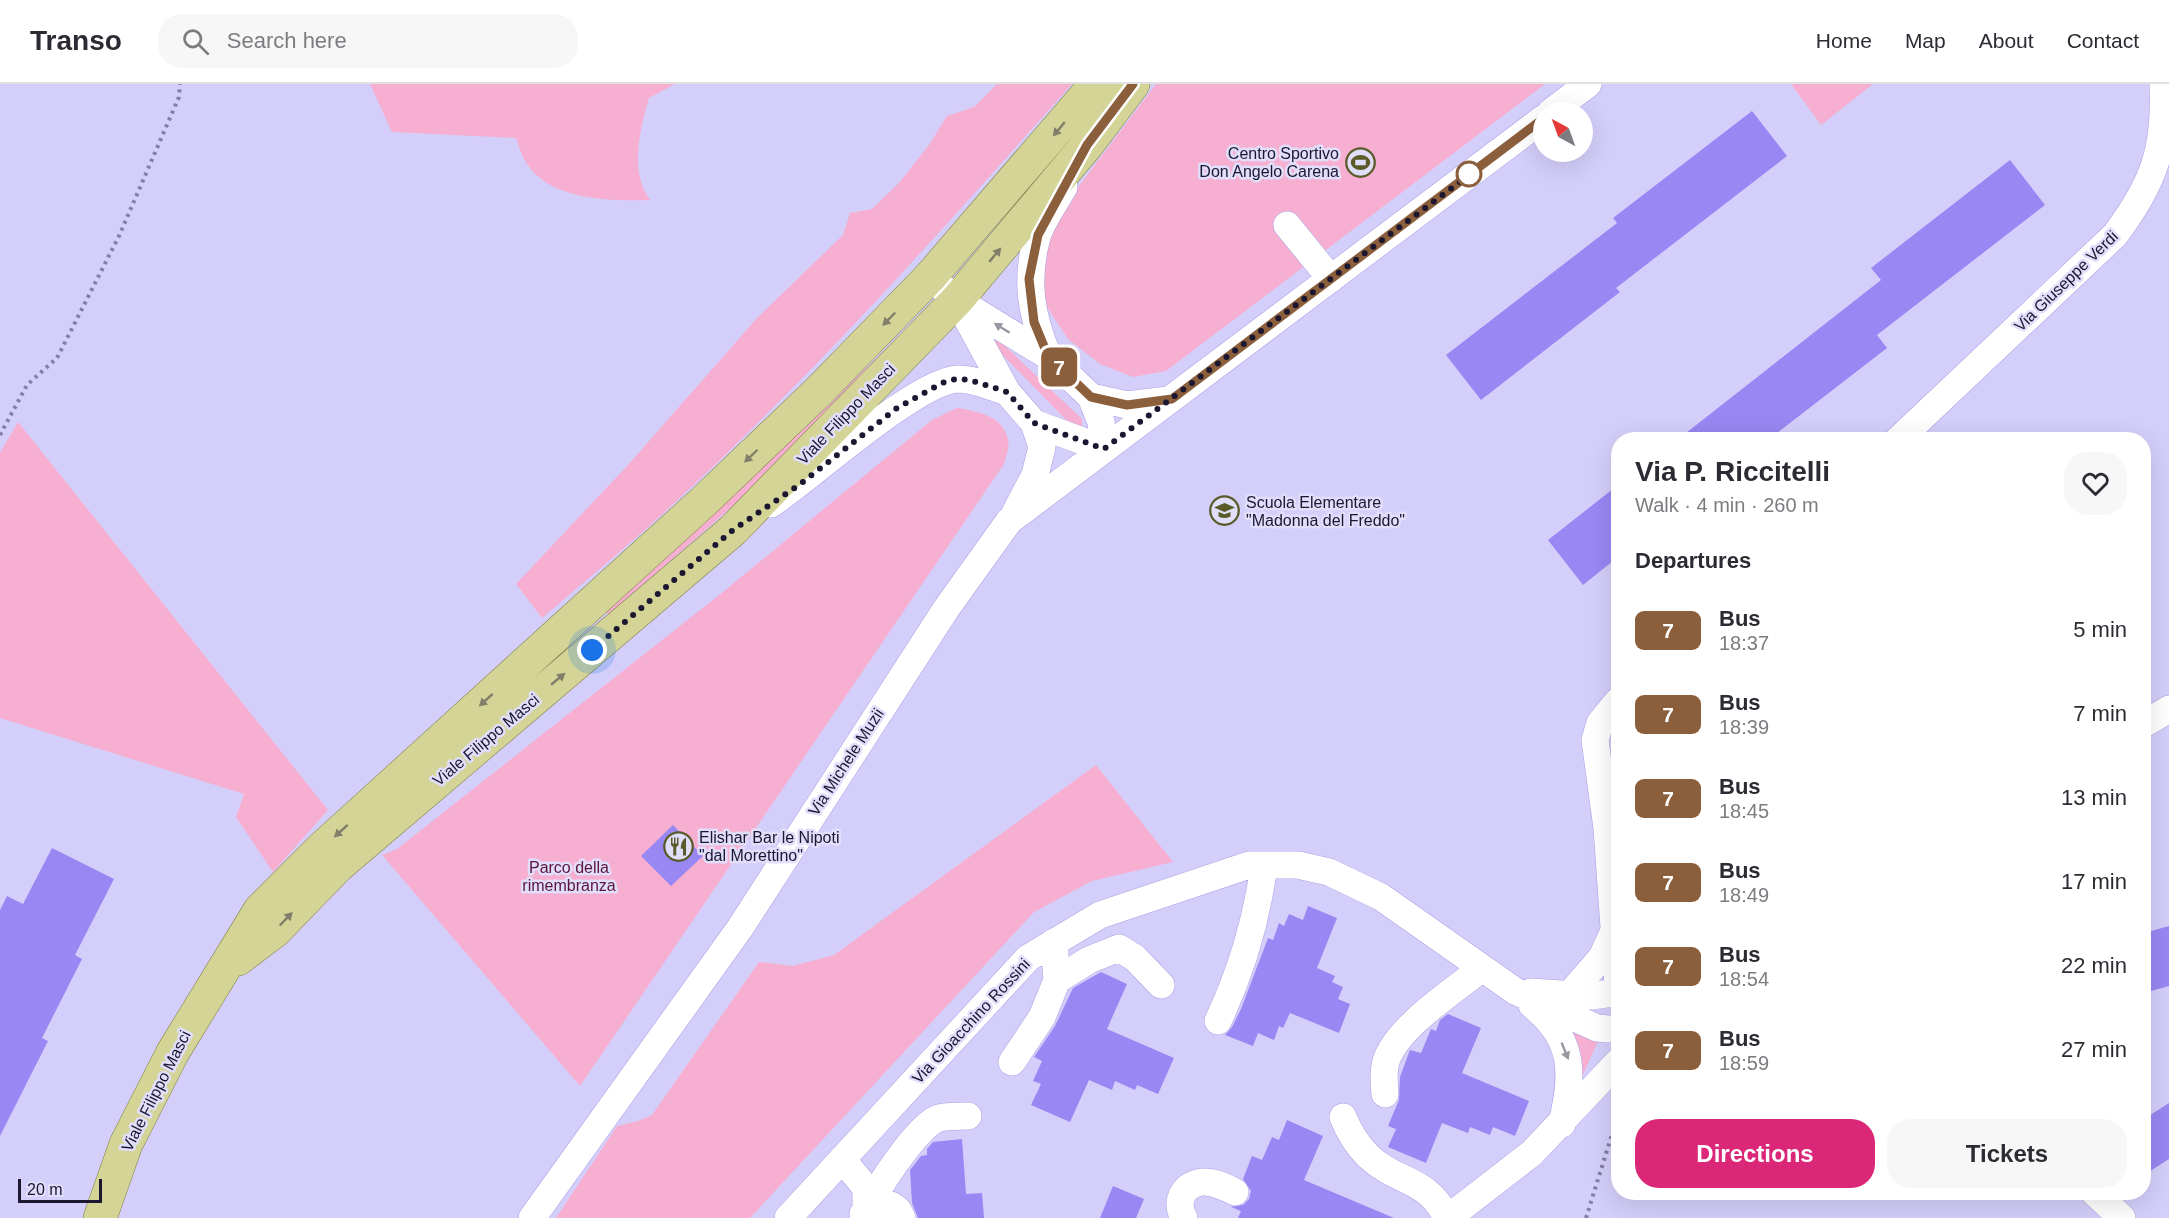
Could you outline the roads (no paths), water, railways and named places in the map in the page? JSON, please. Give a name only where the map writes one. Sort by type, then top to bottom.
[{"type":"main road","name":"Viale Filippo Masci","points":[[100,1218],[126,1144],[172,1052],[225,970],[260,910],[315,855],[704,501],[819,391],[930,277],[1096,84]]},
{"type":"main road","name":"Viale Filippo Masci","points":[[225,970],[275,931],[338,866],[733,530],[957,300],[1087,145],[1133,84]]},
{"type":"street","points":[[1564,102],[1588,84]]},
{"type":"street","name":"Via Giuseppe Verdi","points":[[1906,432],[2115,235],[2133,212],[2156,165],[2165,120],[2163,84]]},
{"type":"street","name":"Via Michele Muzii","points":[[532,1218],[740,928],[946,609],[1009,521],[1533,126]]},
{"type":"street","points":[[1048,356],[1034,322],[1029,279],[1038,235],[1087,145]]},
{"type":"street","points":[[1287,225],[1331,279]]},
{"type":"street","points":[[930,277],[957,300],[1048,356],[1091,397],[1101,422],[1104,449],[1034,423]]},
{"type":"street","points":[[957,300],[1007,392],[1034,423],[1042,447],[1035,475],[1009,521]]},
{"type":"street","points":[[733,530],[799,485],[897,408],[942,383],[956,379],[970,380],[1007,392]]},
{"type":"street","points":[[1091,397],[1127,405],[1172,399]]},
{"type":"street","points":[[2151,720],[2169,709]]},
{"type":"street","points":[[1611,710],[1600,723],[1595,740],[1611,824]]},
{"type":"street","name":"Via Gioacchino Rossini","points":[[788,1218],[1028,958],[1100,915],[1249,865],[1298,865],[1329,872],[1381,897],[1515,991],[1597,1028],[1611,1040]]},
{"type":"street","points":[[1218,1021],[1232,992],[1259,902],[1264,865]]},
{"type":"street","points":[[1570,994],[1602,957],[1611,938]]},
{"type":"street","points":[[1012,1062],[1042,1017],[1057,980],[1054,942]]},
{"type":"street","points":[[1057,980],[1089,960],[1119,948],[1136,958],[1161,985]]},
{"type":"street","points":[[1385,1094],[1386,1060],[1398,1040],[1482,968]]},
{"type":"street","points":[[1515,991],[1570,994],[1611,989]]},
{"type":"street","points":[[1515,991],[1544,1014],[1566,1052],[1570,1086],[1562,1124]]},
{"type":"street","points":[[1611,1003],[1606,1016],[1611,1031]]},
{"type":"street","points":[[1562,1124],[1611,1049]]},
{"type":"street","points":[[1343,1117],[1351,1135],[1369,1157],[1390,1171],[1428,1190],[1440,1203],[1448,1218],[1500,1180],[1562,1124],[1611,1086]]},
{"type":"street","points":[[863,1214],[877,1188],[906,1149],[937,1118],[968,1116]]},
{"type":"street","points":[[842,1159],[866,1188],[863,1214]]},
{"type":"street","points":[[1184,1218],[1179,1209],[1180,1198],[1187,1189],[1202,1182],[1216,1183],[1235,1192]]},
{"type":"street","points":[[2103,1200],[2122,1218]]},
{"type":"street","points":[[863,1214],[891,1205],[898,1210],[902,1218]]},
{"type":"place","name":"Centro Sportivo Don Angelo Carena","points":[[1360,162]]},
{"type":"place","name":"Scuola Elementare \"Madonna del Freddo\"","points":[[1225,511]]},
{"type":"place","name":"Elishar Bar le Nipoti \"dal Morettino\"","points":[[678,846]]},
{"type":"park label","name":"Parco della rimembranza","points":[[569,876]]}]
